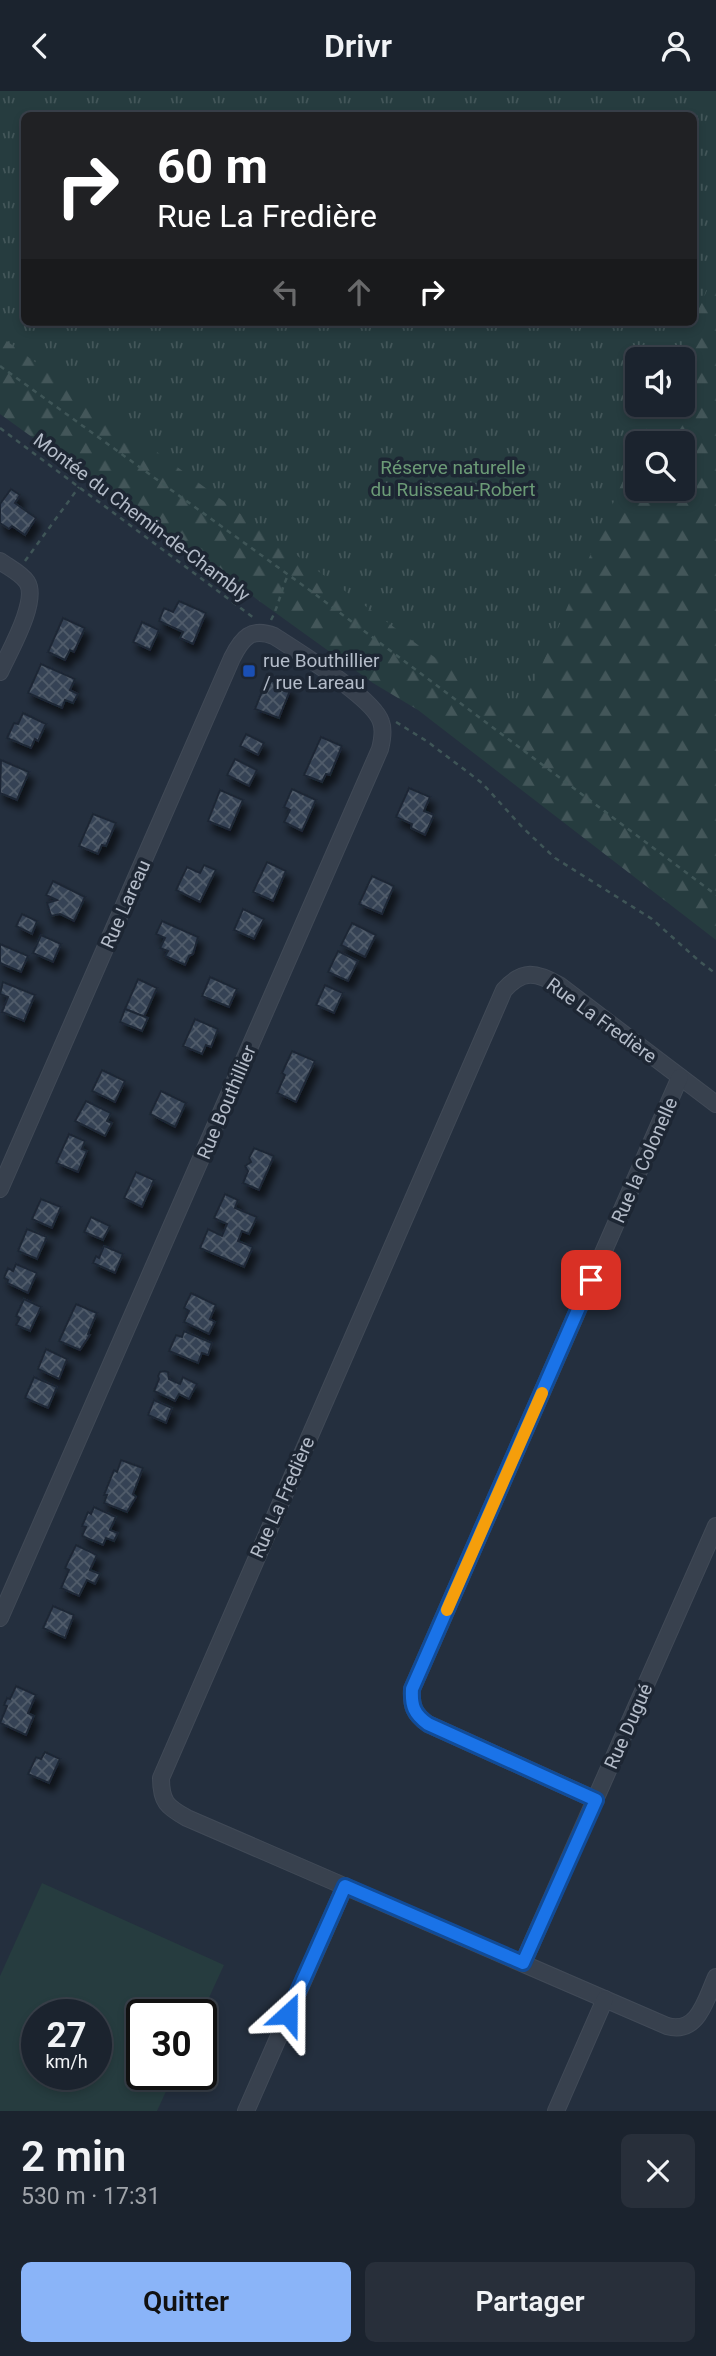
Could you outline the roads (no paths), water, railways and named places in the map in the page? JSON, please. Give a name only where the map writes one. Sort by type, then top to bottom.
[{"type":"street","points":[[0,561],[21,577],[31,593],[29,605],[0,672]]},
{"type":"street","name":"Rue Bouthillier","points":[[0,1618],[382,742],[382,722],[374,709],[286,644],[263,632]]},
{"type":"street","name":"Rue Lareau","points":[[0,1189],[232,658],[245,638],[263,632]]},
{"type":"street","name":"Rue La Fredière","points":[[716,1104],[559,985],[544,977],[528,974],[514,979],[504,990],[161,1778],[161,1795],[170,1809],[671,2027],[680,2028],[698,2017],[716,1977]]},
{"type":"street","name":"Rue la Colonelle","points":[[596,1800],[428,1724],[418,1717],[411,1704],[412,1689],[680,1077]]},
{"type":"street","name":"Rue Dugué","points":[[523,1963],[716,1527]]},
{"type":"street","points":[[246,2111],[345,1886]]},
{"type":"street","points":[[556,2111],[605,1999]]},
{"type":"place","name":"rue Bouthillier / rue Lareau","points":[[249,671]]},
{"type":"park label","name":"Réserve naturelle du Ruisseau-Robert","points":[[453,478]]}]
